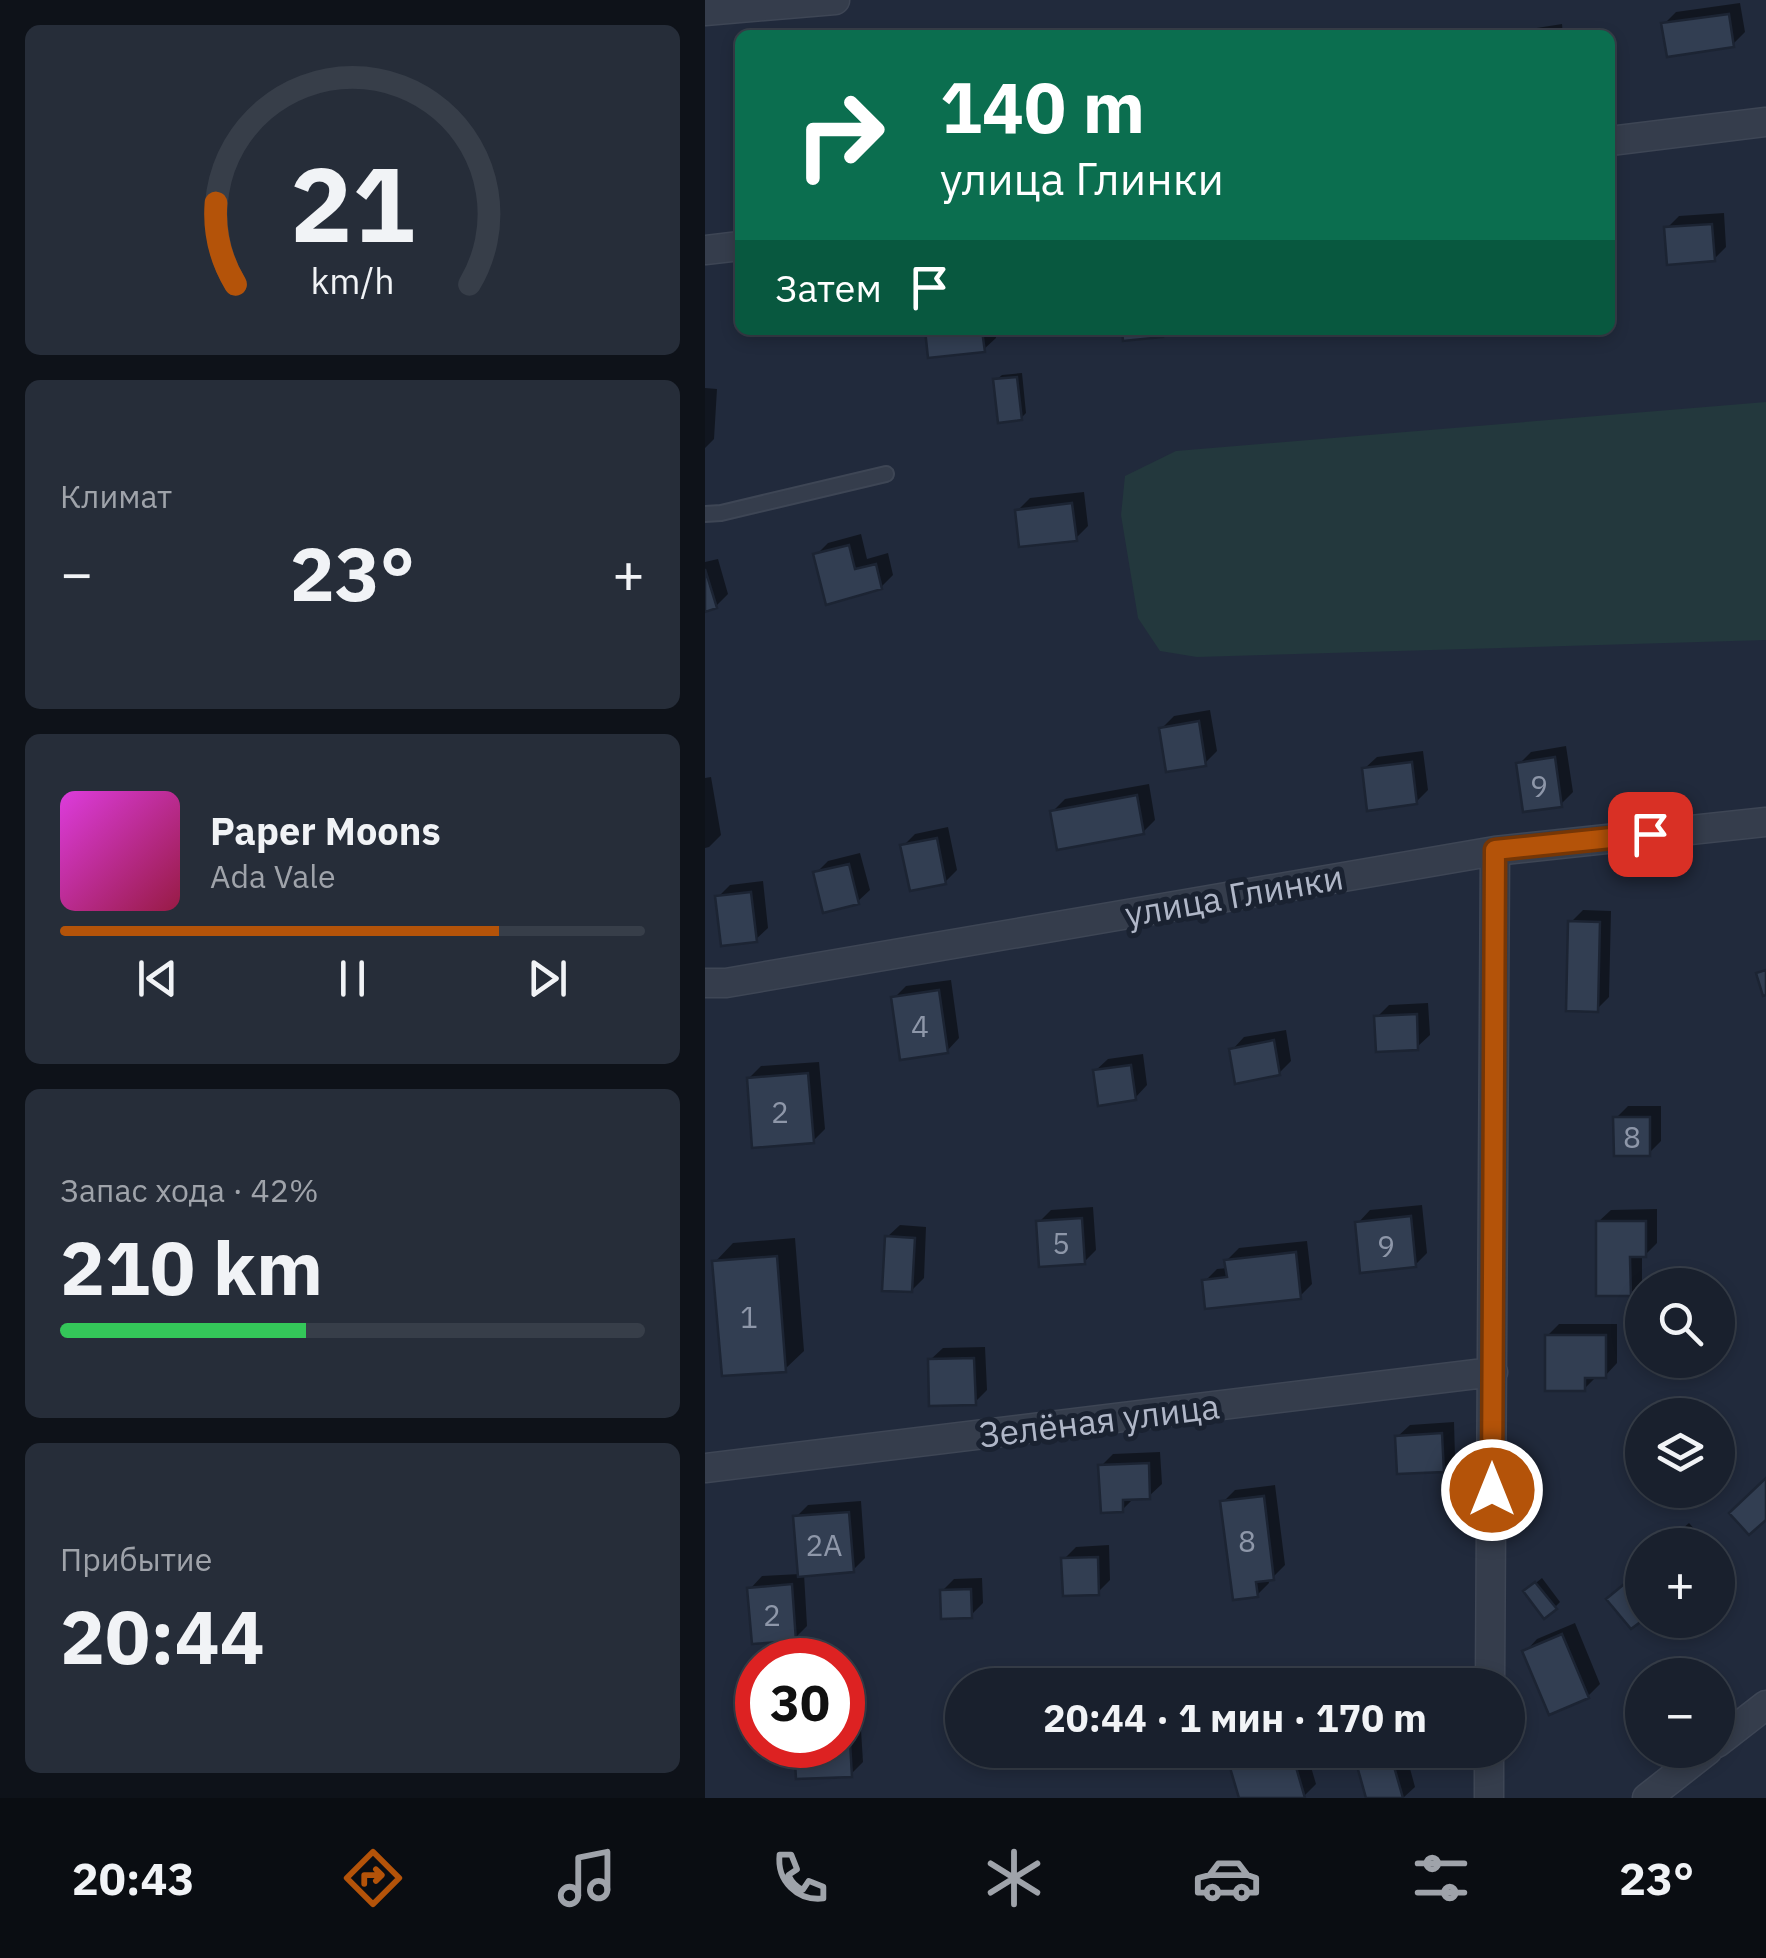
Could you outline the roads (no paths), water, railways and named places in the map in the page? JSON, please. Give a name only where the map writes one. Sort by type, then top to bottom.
[{"type":"street","points":[[705,11],[835,0]]},
{"type":"street","points":[[1615,140],[1766,122]]},
{"type":"street","points":[[705,250],[735,247]]},
{"type":"street","name":"улица Глинки","points":[[705,983],[746,980],[1495,850],[1766,822]]},
{"type":"street","points":[[1490,1668],[1495,850]]},
{"type":"street","name":"Зелёная улица","points":[[705,1468],[1493,1372]]},
{"type":"street","points":[[1735,1729],[1766,1705]]},
{"type":"street","points":[[1489,1768],[1489,1798]]},
{"type":"street","points":[[1647,1798],[1685,1768]]},
{"type":"lane","points":[[705,514],[721,514],[886,474]]}]
